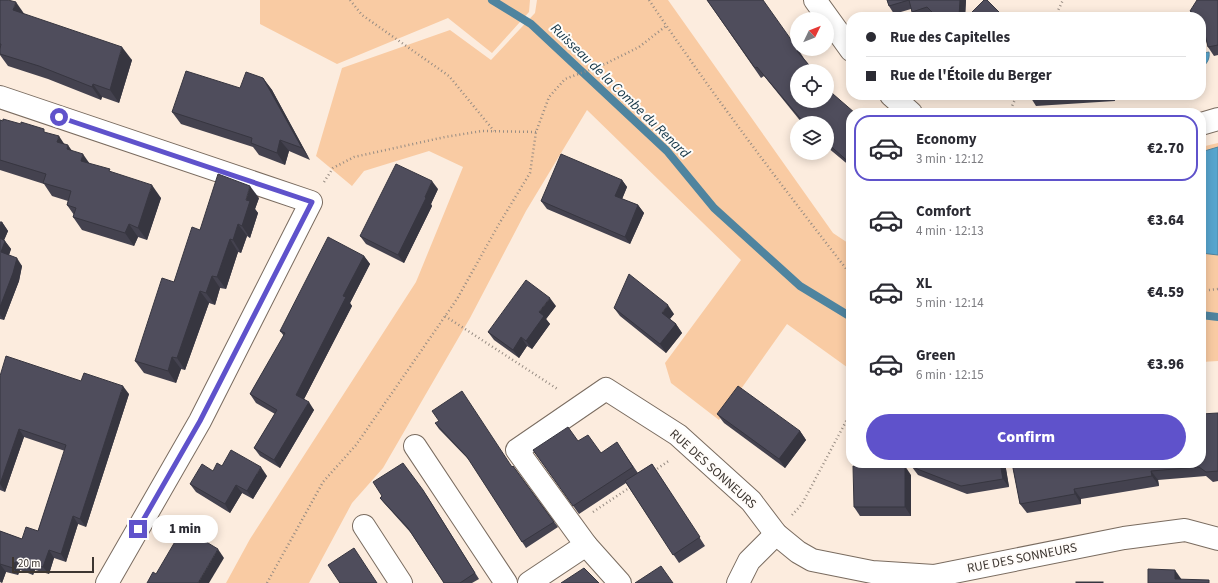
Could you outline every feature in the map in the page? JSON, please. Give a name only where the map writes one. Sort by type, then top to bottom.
[{"type":"street","points":[[815,0],[846,43]]},
{"type":"street","points":[[0,97],[312,202],[200,421],[107,583]]},
{"type":"street","points":[[897,100],[905,108]]},
{"type":"street","points":[[1206,123],[1218,119]]},
{"type":"street","name":"RUE DES SONNEURS","points":[[581,405],[606,389],[678,435],[751,501],[776,534],[798,552],[812,560],[872,572],[934,576],[1124,538],[1185,530],[1218,539]]},
{"type":"street","points":[[581,405],[517,450],[570,526],[620,583]]},
{"type":"street","points":[[415,446],[506,583]]},
{"type":"street","points":[[364,526],[401,583]]},
{"type":"street","points":[[738,583],[749,560],[776,534]]},
{"type":"street","points":[[529,583],[586,545]]},
{"type":"path","points":[[350,0],[362,16],[449,76],[495,131]]},
{"type":"path","points":[[649,0],[666,26],[795,204],[846,269]]},
{"type":"path","points":[[1057,12],[1063,0]]},
{"type":"path","points":[[267,583],[323,482],[356,445],[458,299],[499,224],[530,173],[536,132],[549,97],[565,79],[605,64],[639,47],[666,26]]},
{"type":"path","points":[[312,202],[333,168],[354,157],[445,137],[482,131],[536,132]]},
{"type":"path","points":[[1206,290],[1218,289]]},
{"type":"path","points":[[446,316],[581,405]]},
{"type":"path","points":[[776,534],[802,504],[846,421]]},
{"type":"path","points":[[649,475],[691,447]]},
{"type":"path","points":[[570,526],[637,483]]},
{"type":"shaded area","points":[[260,0],[530,0],[529,12],[492,53],[448,18],[337,64],[260,24]]},
{"type":"shaded area","points":[[537,0],[668,0],[833,233],[846,242],[846,366],[787,324],[719,420],[671,383],[665,363],[741,260],[587,110],[526,211],[470,318],[383,468],[352,503],[309,583],[226,583],[250,539],[416,282],[463,167],[429,151],[364,171],[352,186],[316,156],[342,68],[450,30],[491,60],[535,13]]},
{"type":"shaded area","points":[[1218,143],[1218,361],[1206,362],[1206,146]]},
{"type":"water","points":[[1206,52],[1209,52],[1209,57],[1206,64]]},
{"type":"water","points":[[1218,147],[1218,255],[1206,254],[1206,151]]},
{"type":"building","points":[[0,0],[16,2],[13,10],[122,47],[110,90],[93,84],[92,87],[39,66],[0,54]]},
{"type":"building","points":[[707,0],[763,0],[790,38],[790,56],[801,56],[808,64],[790,64],[790,106],[757,67],[755,68]]},
{"type":"building","points":[[887,0],[909,0],[889,6]]},
{"type":"building","points":[[909,0],[960,0],[959,12],[932,12],[927,7],[912,12]]},
{"type":"building","points":[[984,0],[987,0],[999,12],[972,12]]},
{"type":"building","points":[[1197,0],[1218,0],[1218,45],[1208,47],[1206,38],[1206,12],[1190,11]]},
{"type":"building","points":[[186,71],[240,88],[246,72],[263,78],[302,148],[280,140],[277,153],[251,143],[252,138],[172,112]]},
{"type":"building","points":[[834,95],[849,108],[846,108],[846,160],[834,149],[834,116],[798,116],[791,108],[834,108]]},
{"type":"building","points":[[3,119],[21,124],[21,122],[44,129],[44,132],[59,136],[57,142],[68,145],[67,149],[83,154],[81,161],[110,169],[109,171],[152,185],[138,228],[129,224],[125,233],[73,217],[76,208],[67,205],[71,191],[43,183],[46,174],[0,160],[0,120],[3,121]]},
{"type":"building","points":[[561,154],[622,180],[615,196],[638,205],[625,237],[541,201]]},
{"type":"building","points":[[396,164],[432,181],[425,197],[426,198],[398,255],[360,236]]},
{"type":"building","points":[[218,174],[250,186],[246,200],[250,201],[242,226],[238,224],[233,240],[230,239],[217,277],[212,276],[206,293],[200,291],[177,358],[172,357],[168,371],[135,361],[162,278],[174,282],[192,227],[200,230]]},
{"type":"building","points":[[328,237],[364,256],[343,296],[346,297],[296,395],[309,402],[274,460],[254,448],[277,410],[250,394],[285,333],[280,331]]},
{"type":"building","points":[[0,238],[5,241],[1,252],[17,258],[0,307]]},
{"type":"building","points":[[629,274],[668,305],[662,313],[676,324],[660,344],[614,308]]},
{"type":"building","points":[[526,280],[550,298],[539,312],[544,316],[526,341],[521,337],[513,350],[488,332]]},
{"type":"building","points":[[6,356],[81,381],[84,373],[123,386],[80,519],[73,516],[61,554],[49,550],[43,567],[29,562],[28,567],[15,562],[13,568],[0,564],[0,531],[22,539],[26,527],[38,531],[66,445],[19,429],[0,484],[0,376]]},
{"type":"building","points":[[738,386],[800,431],[779,459],[717,414]]},
{"type":"building","points":[[462,391],[512,467],[513,466],[554,522],[522,542],[467,457],[435,423],[439,421],[432,411]]},
{"type":"building","points":[[1218,413],[1218,471],[1206,472],[1200,468],[1206,468],[1206,414]]},
{"type":"building","points":[[568,427],[578,441],[588,435],[601,453],[617,442],[633,467],[573,506],[533,450]]},
{"type":"building","points":[[231,450],[261,467],[247,491],[236,485],[225,504],[190,484],[202,464],[213,471],[217,463],[222,466]]},
{"type":"building","points":[[403,463],[423,490],[475,573],[460,583],[444,583],[408,528],[380,498],[382,496],[373,482]]},
{"type":"building","points":[[652,464],[700,537],[673,555],[625,481]]},
{"type":"building","points":[[853,468],[905,468],[905,507],[854,507]]},
{"type":"building","points":[[915,468],[1001,468],[1003,479],[961,486]]},
{"type":"building","points":[[1013,468],[1187,468],[1151,471],[1152,476],[1074,489],[1075,494],[1020,504]]},
{"type":"building","points":[[183,528],[218,549],[198,583],[147,583],[153,572],[156,574]]},
{"type":"building","points":[[354,548],[377,583],[340,583],[328,565]]},
{"type":"building","points":[[661,566],[673,583],[635,583]]},
{"type":"building","points":[[584,568],[599,583],[561,583]]},
{"type":"building","points":[[1148,569],[1175,570],[1175,579],[1209,580],[1209,583],[1148,583]]},
{"type":"building","points":[[1103,582],[1103,583],[1076,583]]},
{"type":"waterway","name":"Ruisseau de la Combe du Renard","points":[[492,0],[531,24],[667,151],[714,208],[800,286],[846,314]]},
{"type":"waterway","name":"Ruisseau de la Combe du Renard","points":[[1206,316],[1218,317]]},
{"type":"route","points":[[59,117],[312,202],[200,421],[138,529]]}]
